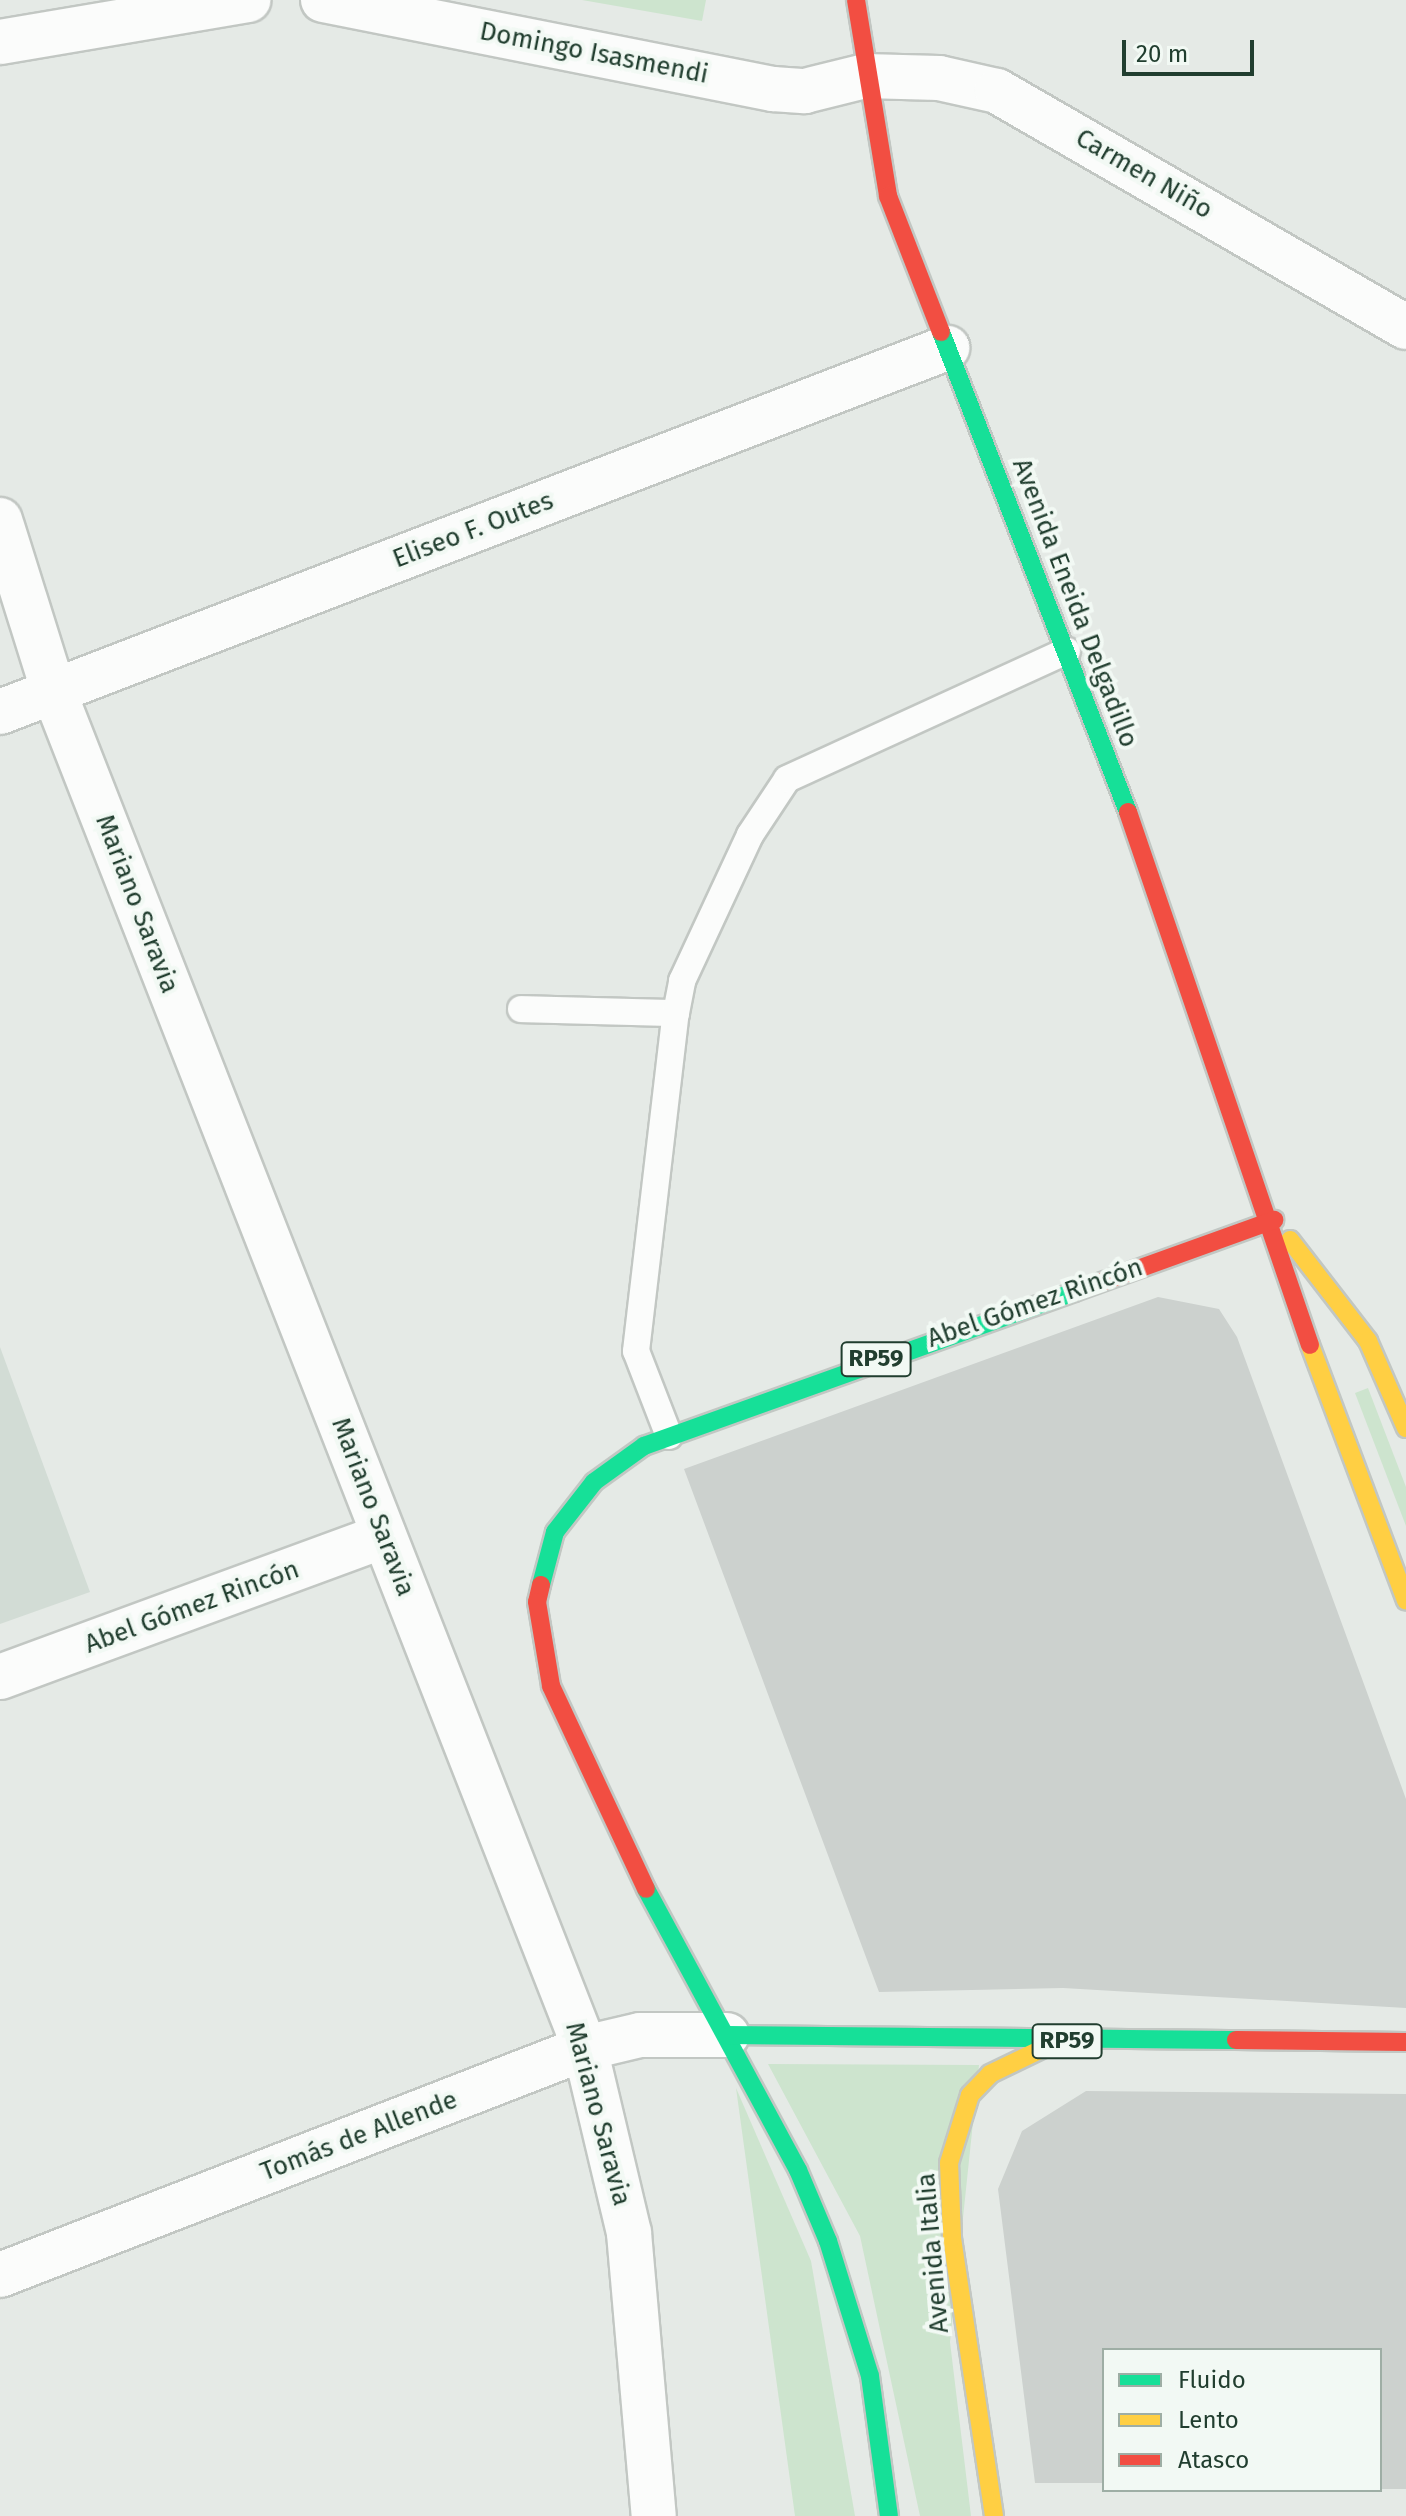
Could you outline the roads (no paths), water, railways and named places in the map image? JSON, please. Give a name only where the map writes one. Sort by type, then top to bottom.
[{"type":"main road","name":"Avenida Eneida Delgadillo","points":[[856,0],[865,76],[888,196],[1067,651],[1274,1220],[1342,1443],[1406,1601]]},
{"type":"main road","name":"Avenida Eneida Delgadillo","points":[[1274,1220],[1368,1341],[1406,1428]]},
{"type":"main road","name":"Abel Gómez Rincón","points":[[727,2035],[606,1814],[551,1686],[539,1645],[543,1579],[555,1532],[594,1482],[669,1436],[1274,1220]]},
{"type":"main road","name":"RP59","points":[[889,2516],[873,2391],[853,2309],[798,2170],[727,2035],[1061,2041],[1406,2042]]},
{"type":"main road","name":"Avenida Italia","points":[[994,2516],[952,2237],[949,2163],[970,2095],[990,2074],[1061,2041]]},
{"type":"street","points":[[0,42],[248,0]]},
{"type":"street","name":"Domingo Isasmendi","points":[[323,0],[412,8],[773,89],[805,91],[865,76]]},
{"type":"street","name":"Carmen Niño","points":[[865,76],[939,78],[997,91],[1406,327]]},
{"type":"street","name":"Eliseo F. Outes","points":[[0,712],[947,348]]},
{"type":"street","name":"Mariano Saravia","points":[[0,520],[54,692],[585,2048],[629,2233],[654,2516]]},
{"type":"street","name":"Abel Gómez Rincón","points":[[0,1677],[384,1536]]},
{"type":"street","name":"Tomás de Allende","points":[[0,2275],[585,2048],[640,2035],[727,2035]]},
{"type":"lane","points":[[669,1436],[636,1351],[676,1013],[682,981],[750,835],[787,779],[1067,651]]},
{"type":"lane","points":[[521,1009],[676,1013]]}]
